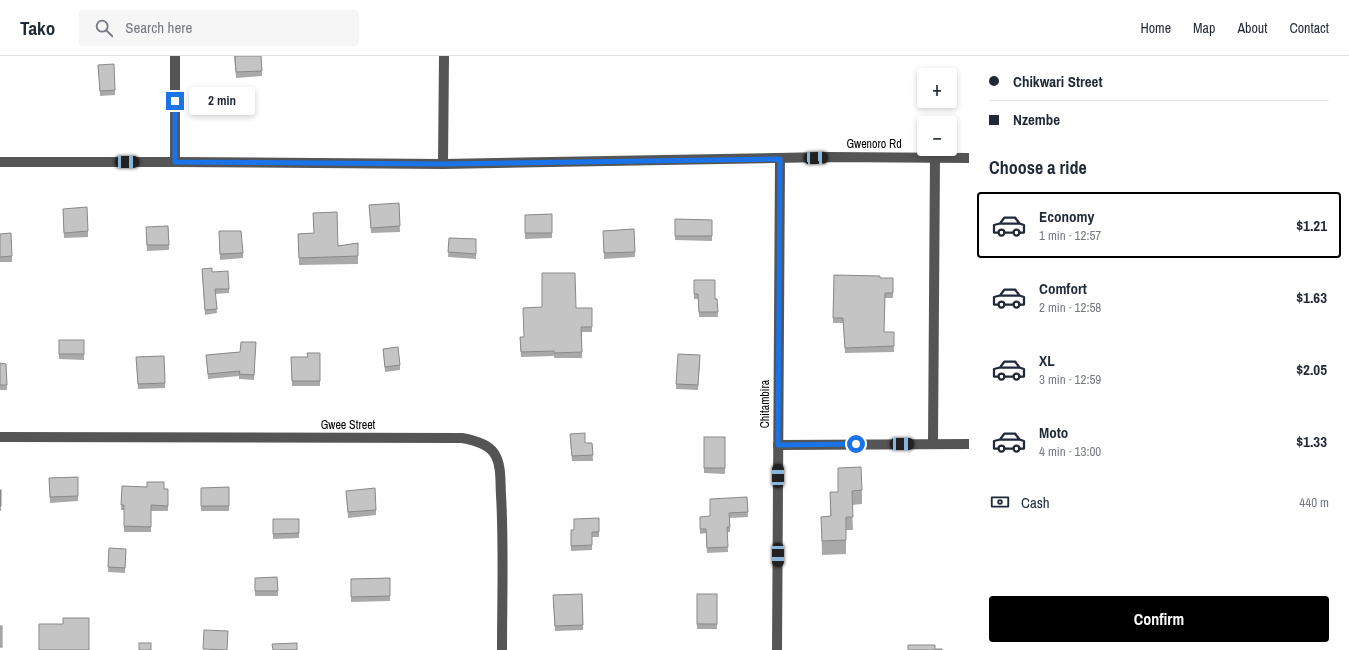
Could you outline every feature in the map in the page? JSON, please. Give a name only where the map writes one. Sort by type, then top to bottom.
[{"type":"street","points":[[175,56],[175,162]]},
{"type":"street","points":[[443,164],[444,56]]},
{"type":"street","name":"Gwenoro Rd","points":[[0,162],[443,164],[828,157],[969,158]]},
{"type":"street","points":[[933,444],[935,158]]},
{"type":"street","name":"Chitambira","points":[[777,650],[780,159]]},
{"type":"street","name":"Gwee Street","points":[[0,437],[462,438],[475,441],[494,452],[500,468],[503,524],[502,650]]},
{"type":"street","points":[[778,445],[969,444]]},
{"type":"building","points":[[235,56],[261,56],[262,71],[236,72]]},
{"type":"building","points":[[114,64],[115,90],[100,91],[98,65]]},
{"type":"building","points":[[399,203],[400,226],[371,228],[369,205]]},
{"type":"building","points":[[87,207],[88,231],[64,233],[63,209]]},
{"type":"building","points":[[337,212],[338,246],[358,243],[358,256],[299,258],[298,234],[314,233],[313,213]]},
{"type":"building","points":[[552,214],[552,233],[525,233],[525,215]]},
{"type":"building","points":[[675,219],[712,220],[712,236],[675,236]]},
{"type":"building","points":[[168,226],[169,245],[147,245],[146,227]]},
{"type":"building","points":[[634,229],[635,252],[604,253],[603,231]]},
{"type":"building","points":[[219,231],[241,231],[243,253],[220,254]]},
{"type":"building","points":[[11,233],[12,256],[0,257],[0,234]]},
{"type":"building","points":[[449,238],[476,239],[476,254],[448,252]]},
{"type":"building","points":[[212,268],[212,272],[228,271],[229,289],[215,289],[217,309],[205,310],[202,269]]},
{"type":"building","points":[[542,273],[575,273],[576,308],[592,308],[592,327],[581,327],[582,352],[521,352],[520,337],[524,337],[523,308],[542,307]]},
{"type":"building","points":[[834,275],[880,276],[880,278],[893,278],[893,293],[885,293],[884,332],[894,332],[894,346],[845,348],[843,318],[833,318]]},
{"type":"building","points":[[694,280],[715,280],[715,299],[717,299],[718,312],[699,312],[698,294],[694,294]]},
{"type":"building","points":[[59,340],[84,340],[84,354],[59,354]]},
{"type":"building","points":[[241,342],[256,342],[254,375],[239,374],[240,371],[208,374],[206,355],[240,352]]},
{"type":"building","points":[[398,347],[400,365],[385,367],[383,349]]},
{"type":"building","points":[[307,353],[320,353],[320,381],[292,381],[291,357],[308,357]]},
{"type":"building","points":[[678,354],[700,355],[698,385],[676,384]]},
{"type":"building","points":[[164,356],[165,383],[138,384],[136,357]]},
{"type":"building","points":[[0,363],[6,364],[7,385],[0,385]]},
{"type":"building","points":[[585,433],[585,443],[592,443],[593,455],[572,456],[570,434]]},
{"type":"building","points":[[704,437],[725,437],[725,468],[704,468]]},
{"type":"building","points":[[861,467],[862,490],[852,491],[853,517],[846,517],[846,540],[822,541],[821,517],[831,516],[830,492],[838,492],[838,468]]},
{"type":"building","points":[[78,477],[78,496],[50,497],[49,478]]},
{"type":"building","points":[[147,482],[164,482],[164,489],[168,489],[168,506],[151,505],[151,527],[124,526],[124,505],[121,505],[122,486],[147,487]]},
{"type":"building","points":[[229,487],[229,506],[201,506],[201,488]]},
{"type":"building","points":[[375,488],[376,510],[348,512],[346,491]]},
{"type":"building","points":[[1,490],[1,506],[0,506]]},
{"type":"building","points":[[747,497],[748,512],[729,513],[730,527],[727,527],[728,547],[707,548],[706,529],[700,529],[700,517],[710,516],[710,499]]},
{"type":"building","points":[[599,518],[599,532],[592,532],[592,545],[571,546],[571,530],[574,530],[574,519]]},
{"type":"building","points":[[273,519],[299,519],[299,533],[273,534]]},
{"type":"building","points":[[109,548],[126,549],[125,568],[108,567]]},
{"type":"building","points":[[277,577],[278,591],[255,591],[255,578]]},
{"type":"building","points":[[390,578],[390,596],[351,597],[351,579]]},
{"type":"building","points":[[582,594],[583,625],[555,626],[553,595]]},
{"type":"building","points":[[697,594],[717,594],[717,624],[697,624]]},
{"type":"building","points":[[63,618],[89,618],[89,650],[39,650],[39,624],[63,624]]},
{"type":"building","points":[[0,626],[2,626],[2,647],[0,647]]},
{"type":"building","points":[[204,630],[228,631],[227,650],[203,649]]},
{"type":"building","points":[[139,643],[151,643],[151,650],[139,650]]},
{"type":"building","points":[[297,643],[297,650],[273,650],[272,644]]},
{"type":"building","points":[[908,645],[935,645],[935,649],[942,650],[908,650]]},
{"type":"route","points":[[175,101],[175,162],[443,164],[780,159],[778,445],[856,444]]}]
